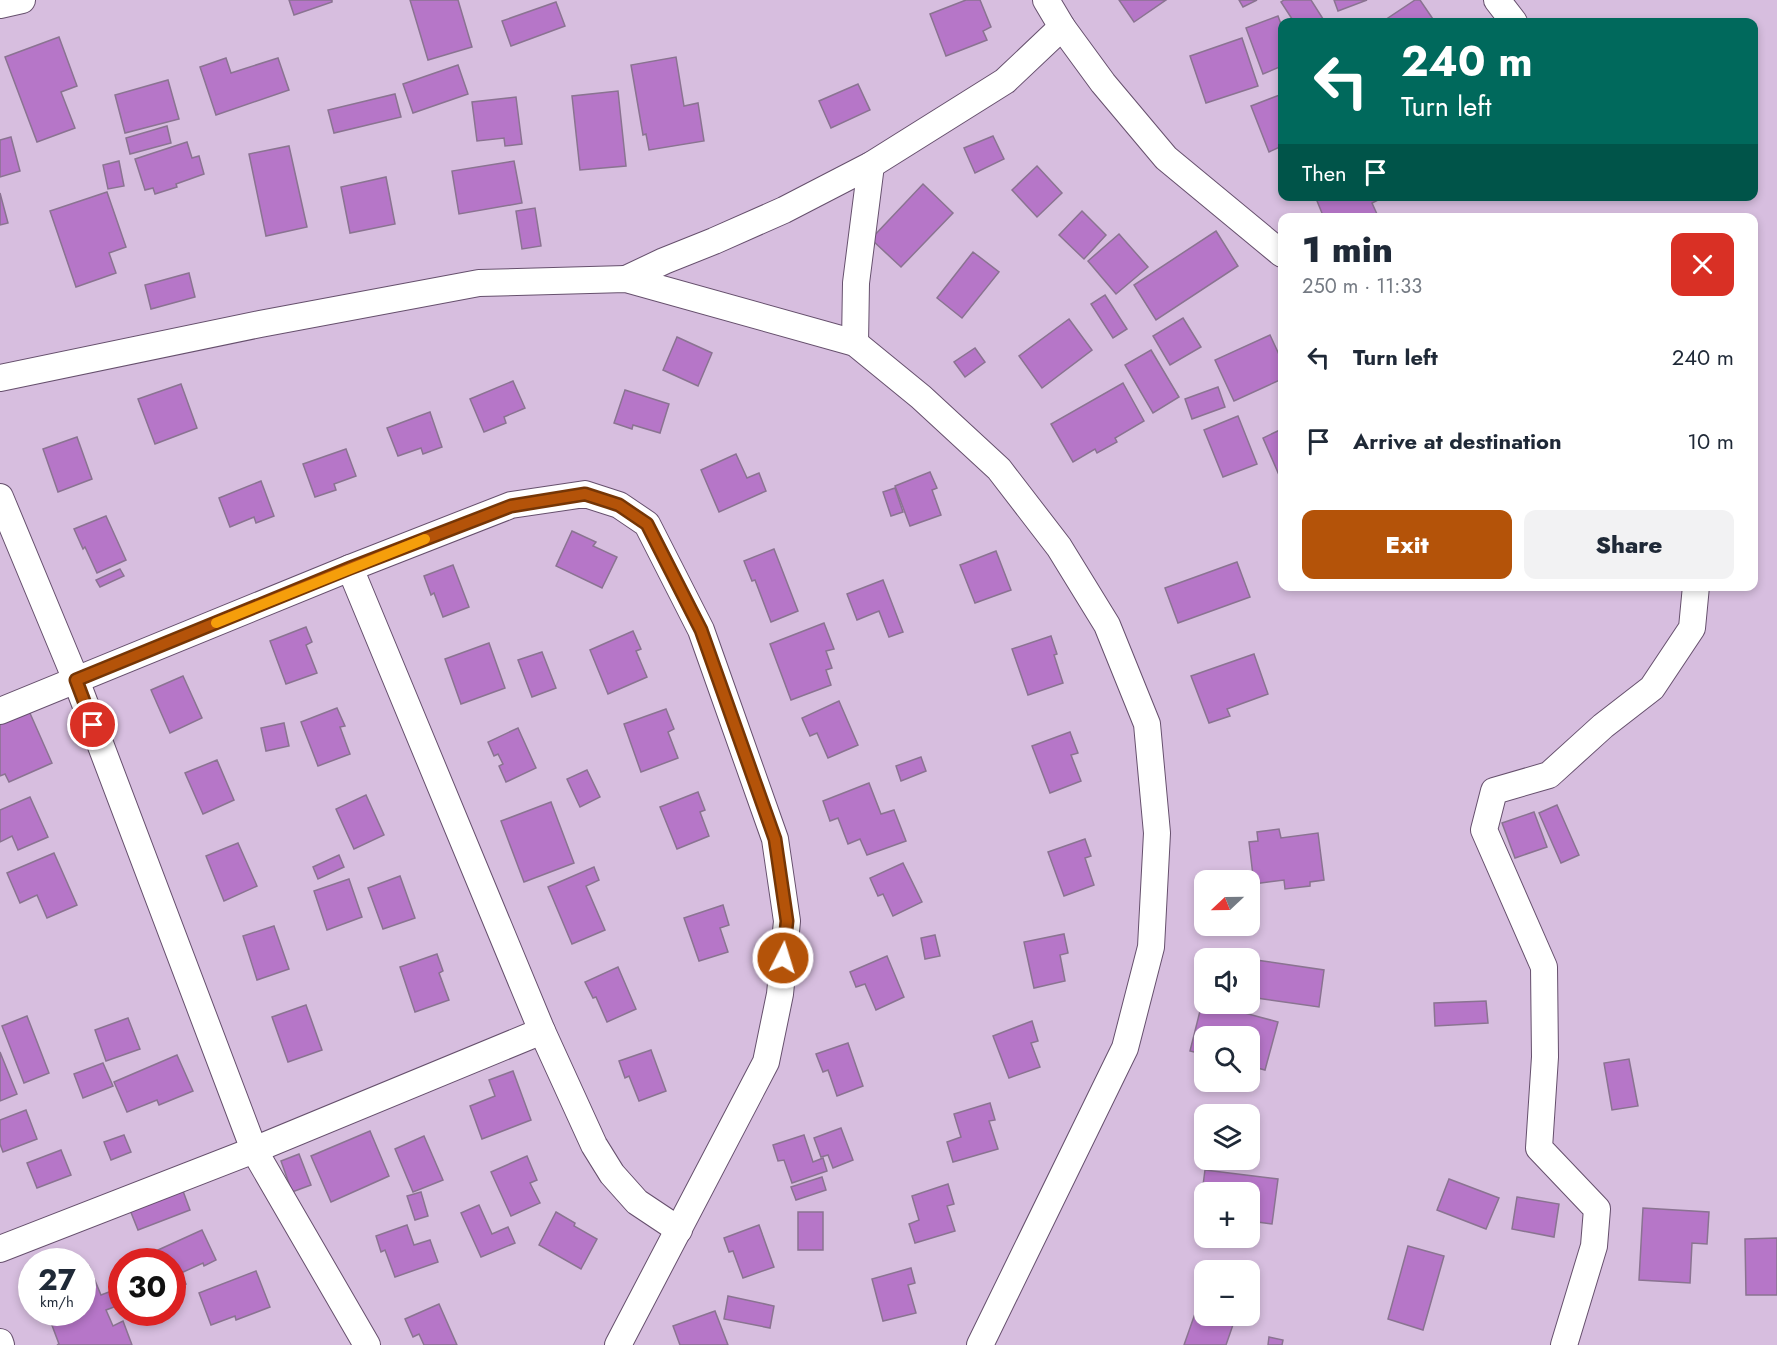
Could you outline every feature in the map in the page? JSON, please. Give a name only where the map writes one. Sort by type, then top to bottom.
[{"type":"street","points":[[0,5],[22,0]]},
{"type":"street","points":[[1046,0],[1062,27],[1103,83],[1166,158],[1278,251]]},
{"type":"street","points":[[1497,0],[1511,18]]},
{"type":"street","points":[[626,279],[784,210],[871,165],[1005,81],[1062,27]]},
{"type":"street","points":[[855,344],[856,284],[871,165]]},
{"type":"street","points":[[0,378],[479,283],[626,279],[855,344],[921,397],[999,469],[1059,547],[1107,625],[1147,724],[1157,833],[1151,947],[1125,1048],[980,1345]]},
{"type":"street","points":[[0,711],[350,568],[511,506],[585,494],[619,505],[647,524],[701,630],[775,839],[787,921],[780,994],[766,1062],[618,1345]]},
{"type":"street","points":[[0,496],[76,680],[254,1150],[367,1345]]},
{"type":"street","points":[[350,568],[542,1031],[594,1145],[612,1174],[637,1202],[679,1230]]},
{"type":"street","points":[[1564,1345],[1594,1246],[1597,1209],[1539,1148],[1545,1057],[1544,967],[1484,830],[1494,791],[1549,775],[1603,726],[1652,688],[1692,628],[1696,591]]},
{"type":"street","points":[[0,1249],[254,1150],[542,1031]]},
{"type":"building","points":[[289,0],[332,0],[332,2],[294,15]]},
{"type":"building","points":[[410,0],[458,0],[472,47],[428,60]]},
{"type":"building","points":[[966,0],[980,0],[991,27],[983,31],[987,40],[946,56],[930,14]]},
{"type":"building","points":[[1119,0],[1166,0],[1134,22]]},
{"type":"building","points":[[1239,0],[1257,0],[1243,7]]},
{"type":"building","points":[[1311,0],[1322,18],[1291,18],[1281,2]]},
{"type":"building","points":[[1334,0],[1367,0],[1338,11]]},
{"type":"building","points":[[1415,0],[1420,0],[1432,18],[1388,18]]},
{"type":"building","points":[[556,2],[565,26],[511,46],[502,21]]},
{"type":"building","points":[[1278,16],[1278,68],[1263,74],[1246,28]]},
{"type":"building","points":[[59,37],[77,86],[61,92],[75,128],[37,142],[5,57]]},
{"type":"building","points":[[1242,38],[1258,86],[1206,103],[1190,56]]},
{"type":"building","points":[[676,57],[684,106],[698,103],[704,141],[649,150],[646,134],[643,135],[631,65]]},
{"type":"building","points":[[226,58],[231,73],[278,58],[289,90],[216,115],[200,67]]},
{"type":"building","points":[[458,65],[468,94],[413,113],[403,84]]},
{"type":"building","points":[[168,80],[179,119],[125,133],[115,95]]},
{"type":"building","points":[[858,84],[870,110],[831,128],[819,101]]},
{"type":"building","points":[[618,91],[626,166],[580,170],[572,96]]},
{"type":"building","points":[[395,94],[401,117],[334,133],[328,110]]},
{"type":"building","points":[[1278,96],[1278,148],[1269,152],[1251,106]]},
{"type":"building","points":[[516,97],[522,144],[505,146],[504,138],[477,141],[472,102]]},
{"type":"building","points":[[167,126],[171,143],[130,154],[126,138]]},
{"type":"building","points":[[993,136],[1004,159],[975,173],[964,148]]},
{"type":"building","points":[[11,137],[20,171],[0,177],[0,140]]},
{"type":"building","points":[[187,142],[192,158],[199,156],[204,174],[176,184],[177,187],[155,194],[153,188],[145,190],[135,159]]},
{"type":"building","points":[[289,146],[307,227],[266,236],[249,154]]},
{"type":"building","points":[[119,161],[124,186],[108,189],[103,165]]},
{"type":"building","points":[[514,161],[522,203],[459,214],[452,171]]},
{"type":"building","points":[[1037,166],[1062,193],[1037,217],[1012,190]]},
{"type":"building","points":[[386,177],[395,224],[350,233],[341,187]]},
{"type":"building","points":[[923,184],[953,213],[901,267],[871,239]]},
{"type":"building","points":[[107,192],[126,247],[109,253],[116,273],[76,287],[50,211]]},
{"type":"building","points":[[0,193],[8,223],[0,225]]},
{"type":"building","points":[[1317,201],[1376,201],[1372,203],[1377,213],[1322,213]]},
{"type":"building","points":[[535,208],[541,246],[522,249],[516,211]]},
{"type":"building","points":[[1082,211],[1106,235],[1084,259],[1059,235]]},
{"type":"building","points":[[1216,231],[1238,266],[1156,320],[1134,285]]},
{"type":"building","points":[[1119,234],[1148,267],[1116,294],[1088,261]]},
{"type":"building","points":[[973,252],[999,272],[962,318],[937,298]]},
{"type":"building","points":[[189,273],[195,297],[151,309],[145,285]]},
{"type":"building","points":[[1105,295],[1127,329],[1113,338],[1091,304]]},
{"type":"building","points":[[1183,318],[1201,347],[1170,365],[1153,336]]},
{"type":"building","points":[[1069,319],[1092,350],[1042,388],[1019,356]]},
{"type":"building","points":[[1270,335],[1278,352],[1278,381],[1234,401],[1215,360]]},
{"type":"building","points":[[677,337],[712,353],[698,386],[663,370]]},
{"type":"building","points":[[975,348],[985,362],[965,377],[954,362]]},
{"type":"building","points":[[1151,350],[1179,397],[1153,413],[1125,365]]},
{"type":"building","points":[[513,381],[525,408],[504,417],[506,423],[484,432],[470,399]]},
{"type":"building","points":[[1123,383],[1144,421],[1115,438],[1117,442],[1097,453],[1095,449],[1073,462],[1051,424]]},
{"type":"building","points":[[181,384],[197,428],[155,444],[138,399]]},
{"type":"building","points":[[1218,387],[1225,407],[1192,419],[1185,399]]},
{"type":"building","points":[[625,390],[669,404],[660,433],[633,425],[632,429],[614,423]]},
{"type":"building","points":[[430,412],[442,447],[423,454],[421,448],[398,456],[387,428]]},
{"type":"building","points":[[1238,416],[1257,464],[1223,477],[1204,430]]},
{"type":"building","points":[[1278,431],[1278,473],[1263,438]]},
{"type":"building","points":[[77,437],[92,479],[58,492],[43,449]]},
{"type":"building","points":[[346,449],[356,476],[334,484],[336,490],[315,497],[303,464]]},
{"type":"building","points":[[736,454],[747,478],[759,473],[766,491],[719,512],[701,470]]},
{"type":"building","points":[[930,472],[937,488],[932,490],[941,515],[910,526],[895,486]]},
{"type":"building","points":[[261,481],[274,516],[256,523],[254,517],[230,527],[219,498]]},
{"type":"building","points":[[895,488],[903,512],[891,516],[883,492]]},
{"type":"building","points":[[106,516],[126,560],[97,573],[74,529]]},
{"type":"building","points":[[572,531],[596,542],[593,546],[617,557],[602,588],[556,566]]},
{"type":"building","points":[[774,549],[798,611],[771,622],[755,580],[752,581],[744,561]]},
{"type":"building","points":[[996,551],[1011,590],[975,603],[960,565]]},
{"type":"building","points":[[1237,562],[1250,597],[1178,623],[1165,588]]},
{"type":"building","points":[[453,565],[469,607],[443,617],[434,593],[431,595],[424,576]]},
{"type":"building","points":[[120,569],[124,576],[100,587],[96,580]]},
{"type":"building","points":[[883,580],[903,632],[889,637],[879,611],[857,620],[847,594]]},
{"type":"building","points":[[824,623],[834,649],[826,651],[832,668],[826,670],[831,685],[791,700],[770,644]]},
{"type":"building","points":[[306,627],[312,642],[306,645],[317,673],[286,684],[270,641]]},
{"type":"building","points":[[633,631],[641,649],[636,651],[647,677],[608,694],[590,650]]},
{"type":"building","points":[[1051,636],[1063,683],[1028,695],[1012,649]]},
{"type":"building","points":[[489,643],[505,688],[461,704],[445,659]]},
{"type":"building","points":[[542,652],[556,688],[532,697],[518,660]]},
{"type":"building","points":[[1254,654],[1268,694],[1227,709],[1230,716],[1209,723],[1191,676]]},
{"type":"building","points":[[183,676],[202,718],[170,733],[151,690]]},
{"type":"building","points":[[839,701],[858,745],[828,758],[817,733],[810,736],[802,718]]},
{"type":"building","points":[[337,708],[345,726],[340,727],[350,754],[318,766],[301,722]]},
{"type":"building","points":[[666,709],[674,729],[668,732],[678,758],[641,772],[624,724]]},
{"type":"building","points":[[29,711],[52,763],[9,782],[5,774],[0,776],[0,724]]},
{"type":"building","points":[[284,723],[289,746],[266,751],[261,728]]},
{"type":"building","points":[[518,728],[536,768],[506,782],[499,766],[503,764],[498,754],[494,756],[488,742]]},
{"type":"building","points":[[1070,732],[1078,753],[1071,755],[1081,781],[1050,793],[1032,746]]},
{"type":"building","points":[[921,757],[926,771],[901,781],[896,766]]},
{"type":"building","points":[[217,760],[234,800],[203,814],[185,773]]},
{"type":"building","points":[[587,770],[600,797],[580,807],[567,779]]},
{"type":"building","points":[[869,783],[881,814],[894,810],[906,841],[867,855],[860,839],[848,844],[838,818],[830,821],[823,801]]},
{"type":"building","points":[[698,792],[705,810],[700,812],[709,836],[677,849],[660,807]]},
{"type":"building","points":[[366,795],[384,835],[354,849],[336,809]]},
{"type":"building","points":[[30,797],[48,837],[18,850],[12,836],[0,842],[0,810]]},
{"type":"building","points":[[551,802],[574,863],[524,882],[501,821]]},
{"type":"building","points":[[1557,805],[1579,855],[1561,863],[1539,813]]},
{"type":"building","points":[[1534,812],[1547,847],[1515,858],[1502,823]]},
{"type":"building","points":[[1279,829],[1281,838],[1318,833],[1324,880],[1310,882],[1310,886],[1285,889],[1284,880],[1260,883],[1260,870],[1252,870],[1249,842],[1258,841],[1257,832]]},
{"type":"building","points":[[1085,839],[1091,856],[1085,858],[1094,885],[1064,896],[1048,852]]},
{"type":"building","points":[[238,843],[257,886],[224,901],[206,856]]},
{"type":"building","points":[[54,853],[77,905],[47,918],[37,895],[20,903],[7,873]]},
{"type":"building","points":[[339,855],[344,867],[318,879],[313,867]]},
{"type":"building","points":[[903,863],[922,902],[893,916],[883,894],[878,896],[870,878]]},
{"type":"building","points":[[594,867],[599,880],[586,886],[605,930],[572,944],[548,887]]},
{"type":"building","points":[[400,876],[415,918],[383,929],[368,888]]},
{"type":"building","points":[[349,879],[362,917],[327,930],[314,891]]},
{"type":"building","points":[[723,905],[729,925],[720,928],[728,952],[699,961],[684,918]]},
{"type":"building","points":[[274,926],[289,969],[257,980],[243,936]]},
{"type":"building","points":[[1064,934],[1068,953],[1060,955],[1065,981],[1034,988],[1024,942]]},
{"type":"building","points":[[935,935],[940,956],[925,959],[921,938]]},
{"type":"building","points":[[437,954],[443,971],[439,973],[449,1000],[415,1012],[400,967]]},
{"type":"building","points":[[887,956],[904,997],[876,1010],[865,984],[856,987],[850,972]]},
{"type":"building","points":[[1260,961],[1324,970],[1319,1007],[1260,998]]},
{"type":"building","points":[[618,967],[636,1009],[607,1022],[596,997],[593,998],[585,982]]},
{"type":"building","points":[[1486,1001],[1488,1023],[1435,1026],[1434,1003]]},
{"type":"building","points":[[306,1005],[322,1050],[288,1062],[272,1017]]},
{"type":"building","points":[[1199,1014],[1248,1014],[1278,1022],[1265,1070],[1260,1069],[1260,1026],[1196,1026]]},
{"type":"building","points":[[27,1016],[49,1073],[24,1083],[2,1026]]},
{"type":"building","points":[[128,1018],[140,1049],[106,1061],[95,1030]]},
{"type":"building","points":[[1032,1021],[1038,1041],[1031,1043],[1040,1067],[1009,1078],[993,1036]]},
{"type":"building","points":[[1194,1035],[1194,1052],[1190,1051]]},
{"type":"building","points":[[848,1043],[863,1086],[837,1096],[828,1070],[823,1072],[816,1054]]},
{"type":"building","points":[[651,1050],[666,1091],[639,1101],[629,1076],[625,1078],[619,1061]]},
{"type":"building","points":[[0,1052],[17,1094],[0,1101]]},
{"type":"building","points":[[177,1055],[193,1091],[159,1105],[157,1100],[127,1112],[114,1082]]},
{"type":"building","points":[[1629,1059],[1638,1106],[1612,1110],[1604,1063]]},
{"type":"building","points":[[103,1063],[113,1086],[83,1098],[74,1074]]},
{"type":"building","points":[[513,1071],[531,1120],[482,1139],[470,1106],[495,1096],[489,1080]]},
{"type":"building","points":[[990,1103],[995,1120],[989,1121],[998,1149],[953,1162],[947,1142],[961,1137],[954,1114]]},
{"type":"building","points":[[26,1110],[37,1139],[3,1152],[0,1144],[0,1120]]},
{"type":"building","points":[[841,1128],[853,1160],[833,1168],[828,1155],[821,1157],[814,1138]]},
{"type":"building","points":[[370,1131],[389,1176],[331,1202],[311,1156]]},
{"type":"building","points":[[124,1135],[131,1152],[111,1160],[104,1142]]},
{"type":"building","points":[[804,1135],[813,1162],[823,1158],[827,1171],[792,1183],[784,1160],[778,1161],[773,1145]]},
{"type":"building","points":[[424,1136],[443,1180],[413,1192],[395,1149]]},
{"type":"building","points":[[61,1150],[71,1175],[37,1188],[27,1163]]},
{"type":"building","points":[[299,1154],[311,1185],[292,1192],[281,1161]]},
{"type":"building","points":[[527,1156],[537,1180],[530,1183],[540,1203],[511,1216],[491,1172]]},
{"type":"building","points":[[1205,1170],[1278,1179],[1272,1224],[1260,1222],[1260,1182],[1203,1182]]},
{"type":"building","points":[[822,1177],[826,1190],[796,1200],[791,1187]]},
{"type":"building","points":[[1449,1179],[1499,1198],[1486,1229],[1437,1210]]},
{"type":"building","points":[[948,1184],[954,1204],[947,1206],[955,1231],[915,1243],[909,1224],[919,1220],[912,1196]]},
{"type":"building","points":[[183,1191],[190,1210],[138,1230],[130,1210]]},
{"type":"building","points":[[421,1192],[428,1216],[415,1220],[407,1196]]},
{"type":"building","points":[[1517,1197],[1559,1204],[1554,1237],[1512,1229]]},
{"type":"building","points":[[479,1205],[492,1234],[508,1227],[515,1243],[481,1257],[461,1213]]},
{"type":"building","points":[[1643,1208],[1709,1212],[1707,1244],[1692,1243],[1690,1283],[1639,1280]]},
{"type":"building","points":[[556,1212],[597,1239],[581,1269],[539,1245]]},
{"type":"building","points":[[798,1212],[823,1212],[823,1250],[798,1250]]},
{"type":"building","points":[[407,1225],[414,1245],[430,1240],[438,1262],[395,1277],[385,1250],[381,1252],[376,1236]]},
{"type":"building","points":[[759,1225],[774,1267],[743,1278],[733,1251],[729,1252],[724,1238]]},
{"type":"building","points":[[202,1230],[216,1260],[186,1271],[186,1248],[162,1248]]},
{"type":"building","points":[[1777,1238],[1777,1295],[1746,1295],[1745,1239]]},
{"type":"building","points":[[1408,1246],[1444,1256],[1423,1330],[1388,1319]]},
{"type":"building","points":[[911,1268],[915,1283],[908,1285],[916,1313],[883,1321],[872,1279]]},
{"type":"building","points":[[256,1271],[270,1307],[236,1320],[235,1316],[211,1325],[199,1293]]},
{"type":"building","points":[[96,1283],[101,1295],[108,1292],[108,1309],[106,1310],[108,1326],[125,1326],[132,1345],[57,1345],[59,1344],[52,1326],[96,1326]]},
{"type":"building","points":[[728,1296],[774,1306],[770,1328],[724,1319]]},
{"type":"building","points":[[439,1304],[457,1345],[424,1345],[419,1334],[413,1337],[405,1319]]},
{"type":"building","points":[[715,1311],[728,1345],[680,1345],[673,1326]]},
{"type":"building","points":[[1194,1316],[1194,1326],[1233,1326],[1226,1345],[1184,1345]]},
{"type":"building","points":[[1269,1337],[1283,1340],[1282,1345],[1268,1345]]},
{"type":"slow traffic","points":[[216,623],[425,539]]},
{"type":"route","points":[[93,725],[76,680],[350,568],[511,506],[585,494],[619,505],[647,524],[701,630],[775,839],[787,921],[783,958]]}]
